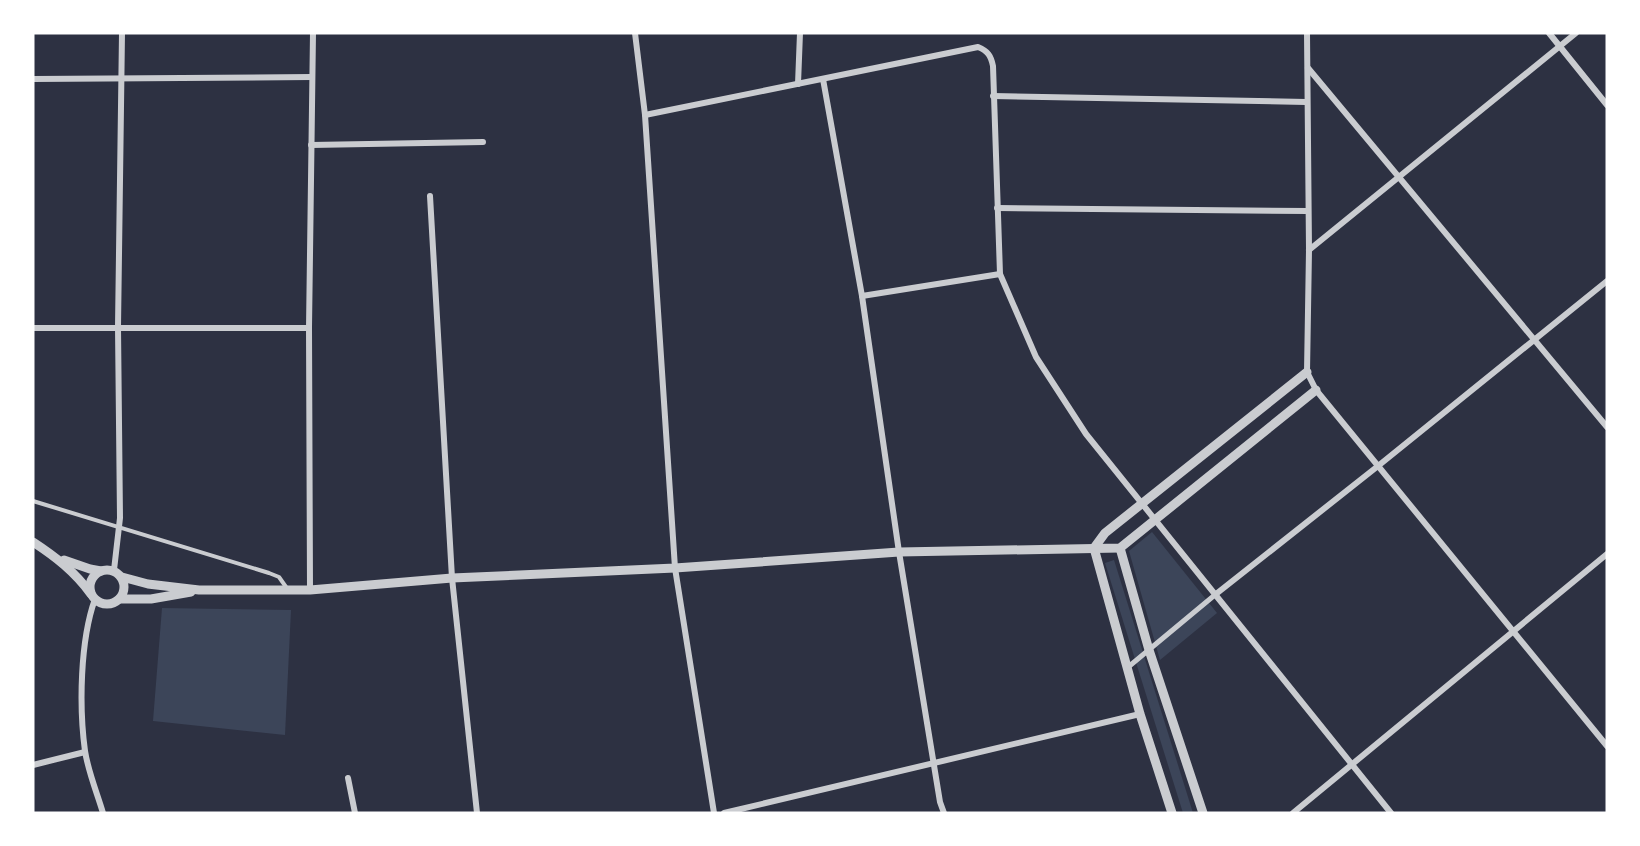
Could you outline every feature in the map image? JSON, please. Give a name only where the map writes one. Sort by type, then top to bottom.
[{"type":"street","points":[[114,570],[119,527],[118,327],[122,33]]},
{"type":"street","points":[[310,590],[309,328],[313,33]]},
{"type":"street","points":[[635,33],[645,115],[675,568],[714,813]]},
{"type":"street","points":[[798,84],[800,33]]},
{"type":"street","points":[[1307,33],[1309,250],[1307,372],[1316,390],[1607,746]]},
{"type":"street","points":[[1549,33],[1607,105]]},
{"type":"street","points":[[1309,250],[1576,33]]},
{"type":"street","points":[[645,115],[978,46],[986,50],[991,59],[1000,274],[1036,357],[1086,435],[1391,813]]},
{"type":"street","points":[[1307,68],[1607,428]]},
{"type":"street","points":[[33,79],[312,77]]},
{"type":"street","points":[[824,79],[862,296],[899,552],[944,813]]},
{"type":"street","points":[[993,96],[1306,102]]},
{"type":"street","points":[[311,145],[483,142]]},
{"type":"street","points":[[430,196],[452,578],[477,813]]},
{"type":"street","points":[[997,208],[1308,211]]},
{"type":"street","points":[[862,296],[1000,274]]},
{"type":"street","points":[[1127,668],[1607,281]]},
{"type":"street","points":[[33,328],[309,328]]},
{"type":"street","points":[[1094,548],[1105,533],[1141,503],[1307,372]]},
{"type":"street","points":[[56,557],[81,567],[100,571],[114,570],[122,577],[148,584],[199,590],[310,590],[452,578],[675,568],[899,552],[1120,548],[1316,390]]},
{"type":"street","points":[[33,542],[56,557],[77,575],[93,596],[107,604],[120,599],[152,599],[199,590]]},
{"type":"street","points":[[1094,548],[1140,714],[1172,813]]},
{"type":"street","points":[[1120,548],[1149,650],[1203,813]]},
{"type":"street","points":[[1293,813],[1607,554]]},
{"type":"street","points":[[100,571],[91,580],[93,596],[88,620],[82,698],[86,752],[103,813]]},
{"type":"street","points":[[120,599],[125,587],[122,577]]},
{"type":"street","points":[[724,813],[1140,714]]},
{"type":"street","points":[[33,765],[86,752]]},
{"type":"street","points":[[348,778],[355,813]]},
{"type":"lane","points":[[33,501],[269,573],[279,578],[288,590]]},
{"type":"shaded area","points":[[1152,532],[1217,613],[1160,660],[1129,551]]},
{"type":"shaded area","points":[[1114,560],[1193,813],[1183,813],[1105,563]]},
{"type":"shaded area","points":[[162,608],[291,610],[285,735],[153,721]]}]
